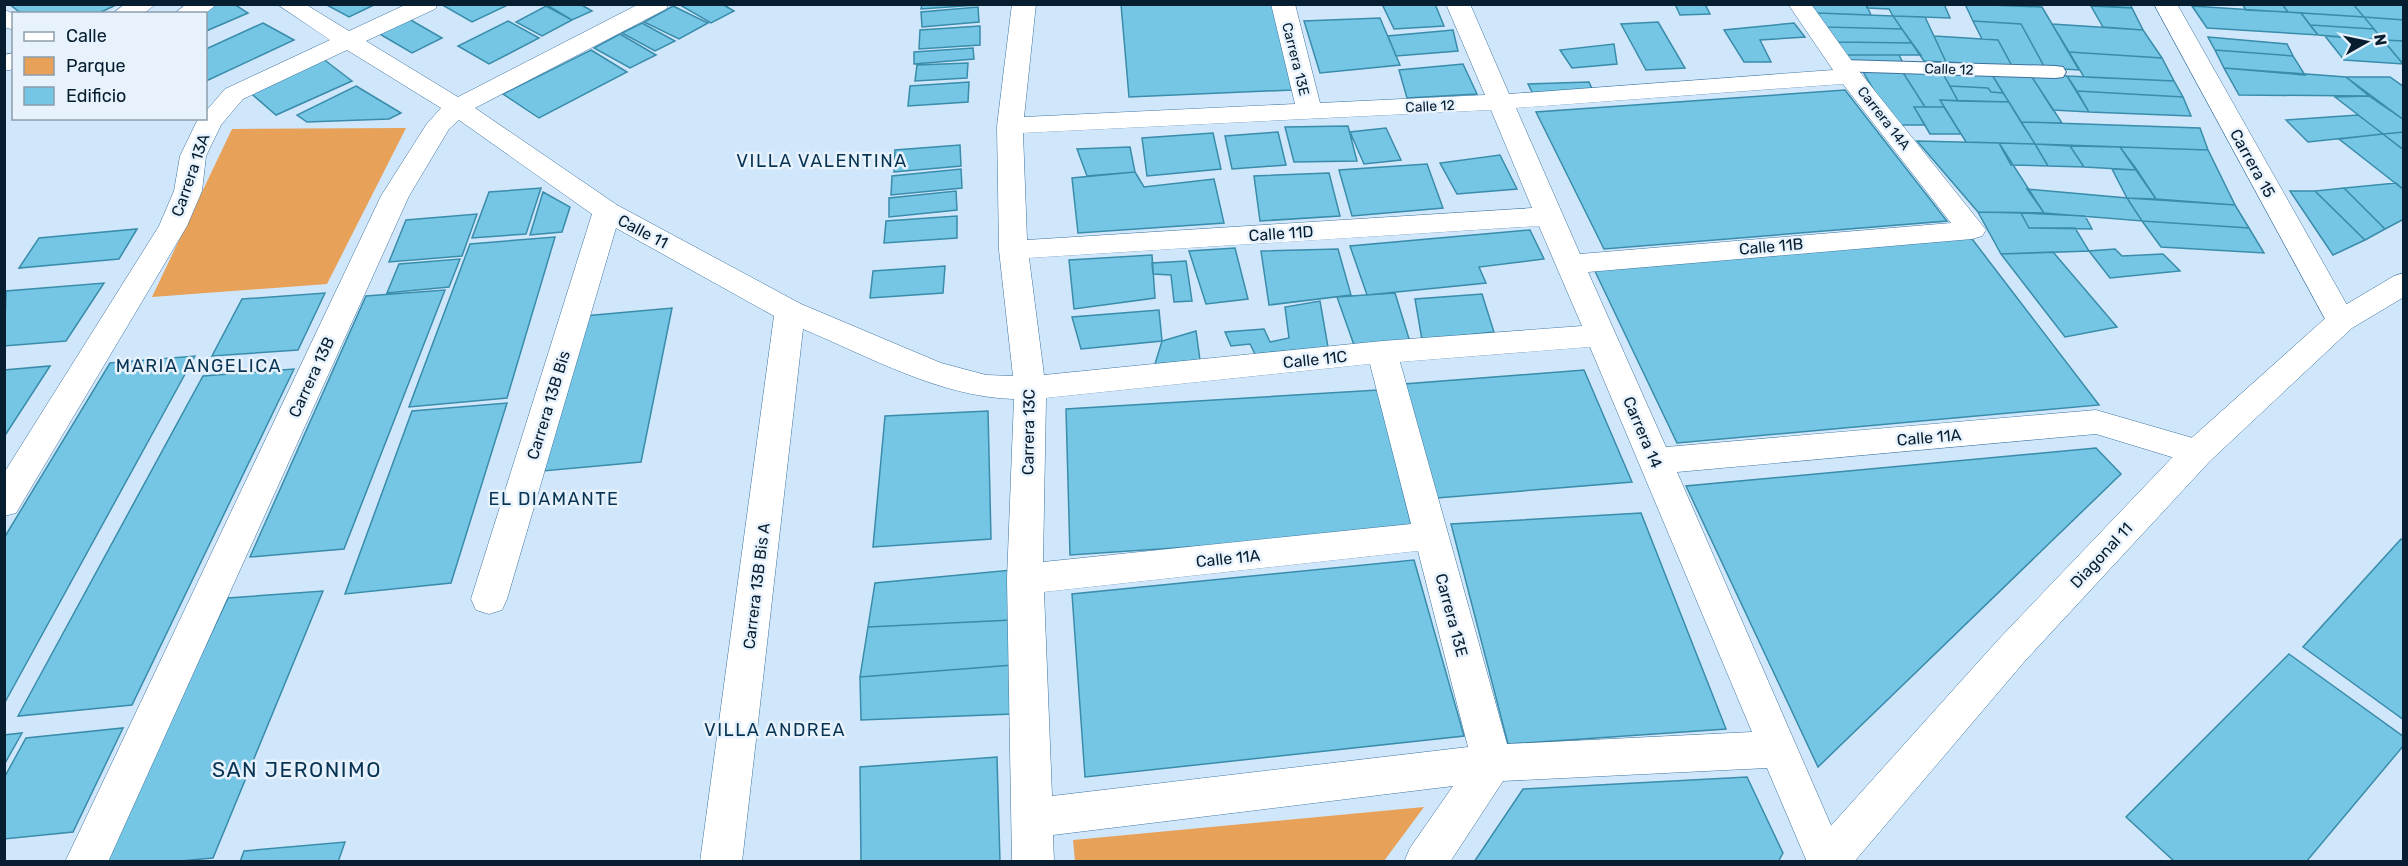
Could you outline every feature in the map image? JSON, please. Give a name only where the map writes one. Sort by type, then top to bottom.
[{"type":"street","points":[[127,12],[145,4]]},
{"type":"street","points":[[189,12],[206,4]]},
{"type":"street","name":"Calle 11","points":[[288,4],[345,42],[457,107],[607,211],[790,311],[931,371],[986,387],[1030,388]]},
{"type":"street","name":"Carrera 13A","points":[[4,503],[173,226],[188,191],[193,156],[209,123],[234,94],[427,4]]},
{"type":"street","name":"Carrera 13B","points":[[86,861],[395,196],[439,125],[457,107],[658,4]]},
{"type":"street","name":"Carrera 13C","points":[[1024,4],[1010,126],[1013,250],[1030,388],[1025,579],[1033,861]]},
{"type":"street","name":"Carrera 13E","points":[[1283,4],[1310,113]]},
{"type":"street","name":"Carrera 14","points":[[1458,4],[1827,860]]},
{"type":"street","name":"Carrera 14A","points":[[1799,4],[1846,71],[1972,230]]},
{"type":"street","name":"Carrera 15","points":[[2166,4],[2341,321]]},
{"type":"street","name":"Calle 12","points":[[1010,126],[1500,102],[1846,71]]},
{"type":"street","name":"Carrera 13B Bis","points":[[489,599],[607,211]]},
{"type":"street","name":"Calle 11D","points":[[1013,250],[1550,216]]},
{"type":"street","name":"Calle 11B","points":[[1571,265],[1604,260],[1972,230]]},
{"type":"street","name":"Diagonal 11","points":[[1827,860],[2011,651],[2198,452],[2341,321],[2403,283]]},
{"type":"street","name":"Carrera 13B Bis A","points":[[721,861],[790,311]]},
{"type":"street","name":"Calle 11C","points":[[1030,388],[1382,352],[1601,335]]},
{"type":"street","name":"Carrera 13E","points":[[1382,352],[1492,764]]},
{"type":"street","name":"Calle 11A","points":[[1656,461],[2096,422],[2198,452]]},
{"type":"street","name":"Calle 11A","points":[[1025,579],[1431,536]]},
{"type":"street","points":[[1030,818],[1492,764],[1779,748]]},
{"type":"street","points":[[1425,861],[1492,764]]},
{"type":"lane","name":"Calle 12","points":[[1846,71],[2055,72]]},
{"type":"green space","points":[[406,128],[327,284],[152,297],[232,129]]},
{"type":"green space","points":[[1424,807],[1384,861],[1075,861],[1073,840]]},
{"type":"building","points":[[9,4],[118,4],[101,12],[19,12]]},
{"type":"building","points":[[210,4],[234,4],[248,13],[207,31],[207,12]]},
{"type":"building","points":[[325,4],[376,4],[349,17]]},
{"type":"building","points":[[447,4],[510,4],[472,22],[444,6]]},
{"type":"building","points":[[545,4],[580,4],[592,11],[572,20]]},
{"type":"building","points":[[722,4],[734,11],[711,23],[680,5]]},
{"type":"building","points":[[922,4],[977,4],[977,5],[921,9]]},
{"type":"building","points":[[1121,4],[1273,4],[1292,90],[1129,97]]},
{"type":"building","points":[[1382,4],[1435,4],[1444,26],[1394,29]]},
{"type":"building","points":[[1675,4],[1705,4],[1710,14],[1680,15]]},
{"type":"building","points":[[1810,4],[1866,4],[1871,15],[1817,13]]},
{"type":"building","points":[[1866,4],[1944,4],[1950,18],[1893,16],[1889,9],[1867,8]]},
{"type":"building","points":[[1965,4],[2042,7],[2079,70],[2045,68],[2021,24],[1973,21]]},
{"type":"building","points":[[2074,4],[2130,4],[2132,8]]},
{"type":"building","points":[[2242,4],[2282,4],[2288,12],[2246,10]]},
{"type":"building","points":[[2282,4],[2353,4],[2364,17],[2288,12]]},
{"type":"building","points":[[2353,4],[2404,4],[2404,20],[2364,17]]},
{"type":"building","points":[[546,6],[572,20],[542,36],[516,22]]},
{"type":"building","points":[[673,6],[708,23],[679,39],[644,22]]},
{"type":"building","points":[[2091,6],[2132,8],[2143,30],[2103,27]]},
{"type":"building","points":[[2192,6],[2301,13],[2318,35],[2207,28]]},
{"type":"building","points":[[978,7],[979,22],[922,27],[921,12]]},
{"type":"building","points":[[1817,13],[1893,16],[1902,29],[1826,27]]},
{"type":"building","points":[[2301,13],[2364,17],[2374,29],[2310,25]]},
{"type":"building","points":[[1893,16],[1925,17],[1946,62],[1924,61]]},
{"type":"building","points":[[2364,17],[2404,20],[2404,41],[2383,40]]},
{"type":"building","points":[[1380,18],[1400,65],[1320,73],[1304,21]]},
{"type":"building","points":[[409,19],[442,38],[412,53],[378,33]]},
{"type":"building","points":[[508,21],[539,38],[489,64],[458,46]]},
{"type":"building","points":[[1973,21],[2021,24],[2045,68],[2012,66],[1998,40],[1982,39]]},
{"type":"building","points":[[1658,22],[1685,68],[1646,70],[1621,24]]},
{"type":"building","points":[[263,23],[294,40],[207,81],[207,49]]},
{"type":"building","points":[[642,23],[675,41],[655,51],[622,33]]},
{"type":"building","points":[[1794,23],[1805,37],[1760,40],[1771,62],[1744,62],[1724,30]]},
{"type":"building","points":[[2052,24],[2143,30],[2162,58],[2069,52]]},
{"type":"building","points":[[2310,25],[2374,29],[2383,40],[2318,35]]},
{"type":"building","points":[[980,26],[980,45],[919,49],[920,30]]},
{"type":"building","points":[[1826,27],[1902,29],[1912,43],[1837,42]]},
{"type":"building","points":[[1453,30],[1458,51],[1396,56],[1388,36]]},
{"type":"building","points":[[620,34],[656,55],[630,68],[594,48]]},
{"type":"building","points":[[1934,36],[1998,40],[2012,66],[1946,62]]},
{"type":"building","points":[[2325,36],[2383,40],[2403,64],[2344,60]]},
{"type":"building","points":[[2208,37],[2287,44],[2293,56],[2215,50]]},
{"type":"building","points":[[2383,40],[2404,41],[2404,64],[2403,64]]},
{"type":"building","points":[[1837,42],[1912,43],[1921,55],[1845,55]]},
{"type":"building","points":[[1614,44],[1617,64],[1572,68],[1560,50]]},
{"type":"building","points":[[973,48],[974,59],[914,64],[914,52]]},
{"type":"building","points":[[591,50],[627,72],[539,118],[503,94]]},
{"type":"building","points":[[2215,50],[2293,56],[2305,75],[2224,68]]},
{"type":"building","points":[[2069,52],[2162,58],[2174,81],[2084,77]]},
{"type":"building","points":[[1845,55],[1899,55],[1903,63],[1849,63]]},
{"type":"building","points":[[322,58],[352,81],[276,115],[247,90]]},
{"type":"building","points":[[968,63],[967,78],[915,81],[917,65]]},
{"type":"building","points":[[1463,64],[1477,94],[1407,98],[1399,70]]},
{"type":"building","points":[[2224,68],[2346,77],[2369,96],[2239,95]]},
{"type":"building","points":[[1862,70],[1902,71],[1925,107],[1914,107],[1925,125],[1894,125]]},
{"type":"building","points":[[1902,71],[1942,72],[1958,101],[1940,100],[1944,107],[1925,107]]},
{"type":"building","points":[[1942,72],[1991,73],[2003,93],[1991,92],[1988,88],[1950,86]]},
{"type":"building","points":[[1991,73],[2030,74],[2062,123],[2021,122]]},
{"type":"building","points":[[2030,74],[2067,76],[2089,112],[2053,110]]},
{"type":"building","points":[[2067,76],[2174,81],[2183,97],[2077,91]]},
{"type":"building","points":[[2346,77],[2390,77],[2404,87],[2404,120]]},
{"type":"building","points":[[969,82],[968,102],[908,106],[910,86]]},
{"type":"building","points":[[1589,82],[1594,93],[1533,94],[1528,84]]},
{"type":"building","points":[[356,86],[401,113],[389,119],[307,122],[297,115]]},
{"type":"building","points":[[1950,86],[1988,88],[1991,92],[2003,93],[2009,102],[1958,101]]},
{"type":"building","points":[[1845,90],[1947,221],[1604,249],[1536,112]]},
{"type":"building","points":[[2077,91],[2183,97],[2191,116],[2089,112]]},
{"type":"building","points":[[2369,96],[2404,120],[2404,132],[2383,134],[2335,97]]},
{"type":"building","points":[[1940,100],[2009,102],[2035,144],[1966,142]]},
{"type":"building","points":[[1914,107],[1944,107],[1961,134],[1930,134]]},
{"type":"building","points":[[2358,115],[2383,134],[2308,142],[2286,120]]},
{"type":"building","points":[[2021,122],[2200,128],[2208,150],[2035,144]]},
{"type":"building","points":[[1348,126],[1357,161],[1294,162],[1285,127]]},
{"type":"building","points":[[1386,128],[1401,160],[1364,164],[1350,132]]},
{"type":"building","points":[[1278,132],[1286,165],[1232,169],[1225,136]]},
{"type":"building","points":[[2404,132],[2404,148],[2383,134]]},
{"type":"building","points":[[1213,133],[1221,169],[1147,176],[1142,138]]},
{"type":"building","points":[[2383,134],[2404,150],[2404,190],[2339,139]]},
{"type":"building","points":[[1917,141],[1999,143],[2044,213],[1978,212]]},
{"type":"building","points":[[1999,143],[2035,144],[2048,166],[2011,165]]},
{"type":"building","points":[[2035,144],[2070,146],[2084,167],[2048,166]]},
{"type":"building","points":[[960,145],[961,166],[894,172],[895,150]]},
{"type":"building","points":[[2070,146],[2120,147],[2137,170],[2084,167]]},
{"type":"building","points":[[1130,147],[1135,172],[1087,176],[1077,149]]},
{"type":"building","points":[[2120,147],[2208,150],[2235,205],[2156,199]]},
{"type":"building","points":[[1500,155],[1517,189],[1457,194],[1440,163]]},
{"type":"building","points":[[1427,164],[1443,208],[1352,216],[1339,170]]},
{"type":"building","points":[[961,169],[962,188],[891,195],[892,176]]},
{"type":"building","points":[[2112,169],[2137,170],[2156,199],[2127,198]]},
{"type":"building","points":[[1135,172],[1144,187],[1214,179],[1224,223],[1078,233],[1072,178]]},
{"type":"building","points":[[1329,173],[1340,216],[1260,221],[1254,176]]},
{"type":"building","points":[[2396,183],[2404,190],[2404,219],[2385,229],[2344,188]]},
{"type":"building","points":[[541,188],[526,234],[472,238],[489,192]]},
{"type":"building","points":[[2344,188],[2385,229],[2365,240],[2315,191]]},
{"type":"building","points":[[2027,189],[2127,198],[2142,221],[2044,213]]},
{"type":"building","points":[[956,191],[957,210],[889,217],[889,198]]},
{"type":"building","points":[[2290,191],[2315,191],[2365,240],[2333,255]]},
{"type":"building","points":[[543,192],[570,207],[562,232],[530,235]]},
{"type":"building","points":[[2127,198],[2235,205],[2249,228],[2142,221]]},
{"type":"building","points":[[1978,212],[2021,213],[2029,228],[2075,228],[2089,251],[2001,254]]},
{"type":"building","points":[[2021,213],[2085,216],[2092,229],[2029,228]]},
{"type":"building","points":[[477,214],[462,256],[389,262],[406,220]]},
{"type":"building","points":[[957,216],[957,238],[884,243],[886,221]]},
{"type":"building","points":[[2142,221],[2249,228],[2264,253],[2161,247]]},
{"type":"building","points":[[137,229],[119,259],[19,268],[39,238]]},
{"type":"building","points":[[1530,230],[1544,259],[1479,267],[1486,283],[1367,295],[1350,246]]},
{"type":"building","points":[[1969,235],[2099,405],[1677,443],[1592,265]]},
{"type":"building","points":[[555,237],[507,398],[409,407],[470,244]]},
{"type":"building","points":[[1235,248],[1248,299],[1206,304],[1189,251]]},
{"type":"building","points":[[1338,249],[1351,295],[1269,305],[1261,251]]},
{"type":"building","points":[[2115,249],[2122,256],[2163,254],[2180,271],[2110,278],[2089,251]]},
{"type":"building","points":[[2053,252],[2117,327],[2065,337],[2001,254]]},
{"type":"building","points":[[1152,255],[1155,298],[1074,309],[1069,260]]},
{"type":"building","points":[[460,259],[449,287],[387,293],[399,264]]},
{"type":"building","points":[[1186,261],[1192,301],[1174,302],[1171,275],[1153,274],[1152,263]]},
{"type":"building","points":[[945,266],[943,293],[870,298],[873,271]]},
{"type":"building","points":[[104,283],[66,341],[4,346],[6,291]]},
{"type":"building","points":[[445,290],[344,549],[250,557],[366,296]]},
{"type":"building","points":[[325,293],[298,350],[212,356],[242,299]]},
{"type":"building","points":[[1395,293],[1410,342],[1354,345],[1337,297]]},
{"type":"building","points":[[1482,294],[1494,332],[1422,340],[1415,299]]},
{"type":"building","points":[[1320,301],[1328,347],[1255,354],[1250,344],[1231,346],[1225,332],[1264,329],[1270,342],[1289,338],[1285,307]]},
{"type":"building","points":[[672,308],[641,462],[543,471],[584,316]]},
{"type":"building","points":[[1159,310],[1162,341],[1081,349],[1072,317]]},
{"type":"building","points":[[1196,331],[1200,360],[1155,364],[1162,341]]},
{"type":"building","points":[[195,356],[4,704],[4,538],[110,363]]},
{"type":"building","points":[[50,366],[4,437],[4,370]]},
{"type":"building","points":[[294,369],[132,705],[18,716],[203,376]]},
{"type":"building","points":[[1584,370],[1632,482],[1437,498],[1404,384]]},
{"type":"building","points":[[1378,390],[1413,532],[1070,555],[1066,409]]},
{"type":"building","points":[[507,403],[451,583],[345,594],[412,411]]},
{"type":"building","points":[[988,411],[991,539],[873,547],[885,416]]},
{"type":"building","points":[[2096,448],[2121,474],[1818,767],[1686,486]]},
{"type":"building","points":[[1641,513],[1726,729],[1508,744],[1451,524]]},
{"type":"building","points":[[2401,539],[2404,541],[2404,720],[2303,647]]},
{"type":"building","points":[[1414,560],[1464,736],[1085,777],[1072,594]]},
{"type":"building","points":[[1012,570],[1012,620],[868,627],[875,583]]},
{"type":"building","points":[[323,591],[213,858],[169,862],[103,862],[228,598]]},
{"type":"building","points":[[1012,620],[1013,665],[860,677],[868,627]]},
{"type":"building","points":[[2289,654],[2404,737],[2404,745],[2306,862],[2175,862],[2126,817]]},
{"type":"building","points":[[1013,665],[1012,714],[861,720],[860,677]]},
{"type":"building","points":[[123,728],[73,832],[4,839],[4,778],[26,738]]},
{"type":"building","points":[[22,733],[4,765],[4,735]]},
{"type":"building","points":[[997,757],[1000,862],[861,862],[860,767]]},
{"type":"building","points":[[1747,777],[1783,853],[1778,862],[1474,862],[1523,789]]},
{"type":"building","points":[[345,842],[338,862],[240,862],[244,851]]},
{"type":"district","name":"VILLA VALENTINA","points":[[822,161]]},
{"type":"district","name":"MARIA ANGELICA","points":[[199,366]]},
{"type":"district","name":"EL DIAMANTE","points":[[554,499]]},
{"type":"district","name":"VILLA ANDREA","points":[[775,730]]},
{"type":"district","name":"SAN JERONIMO","points":[[297,770]]}]
